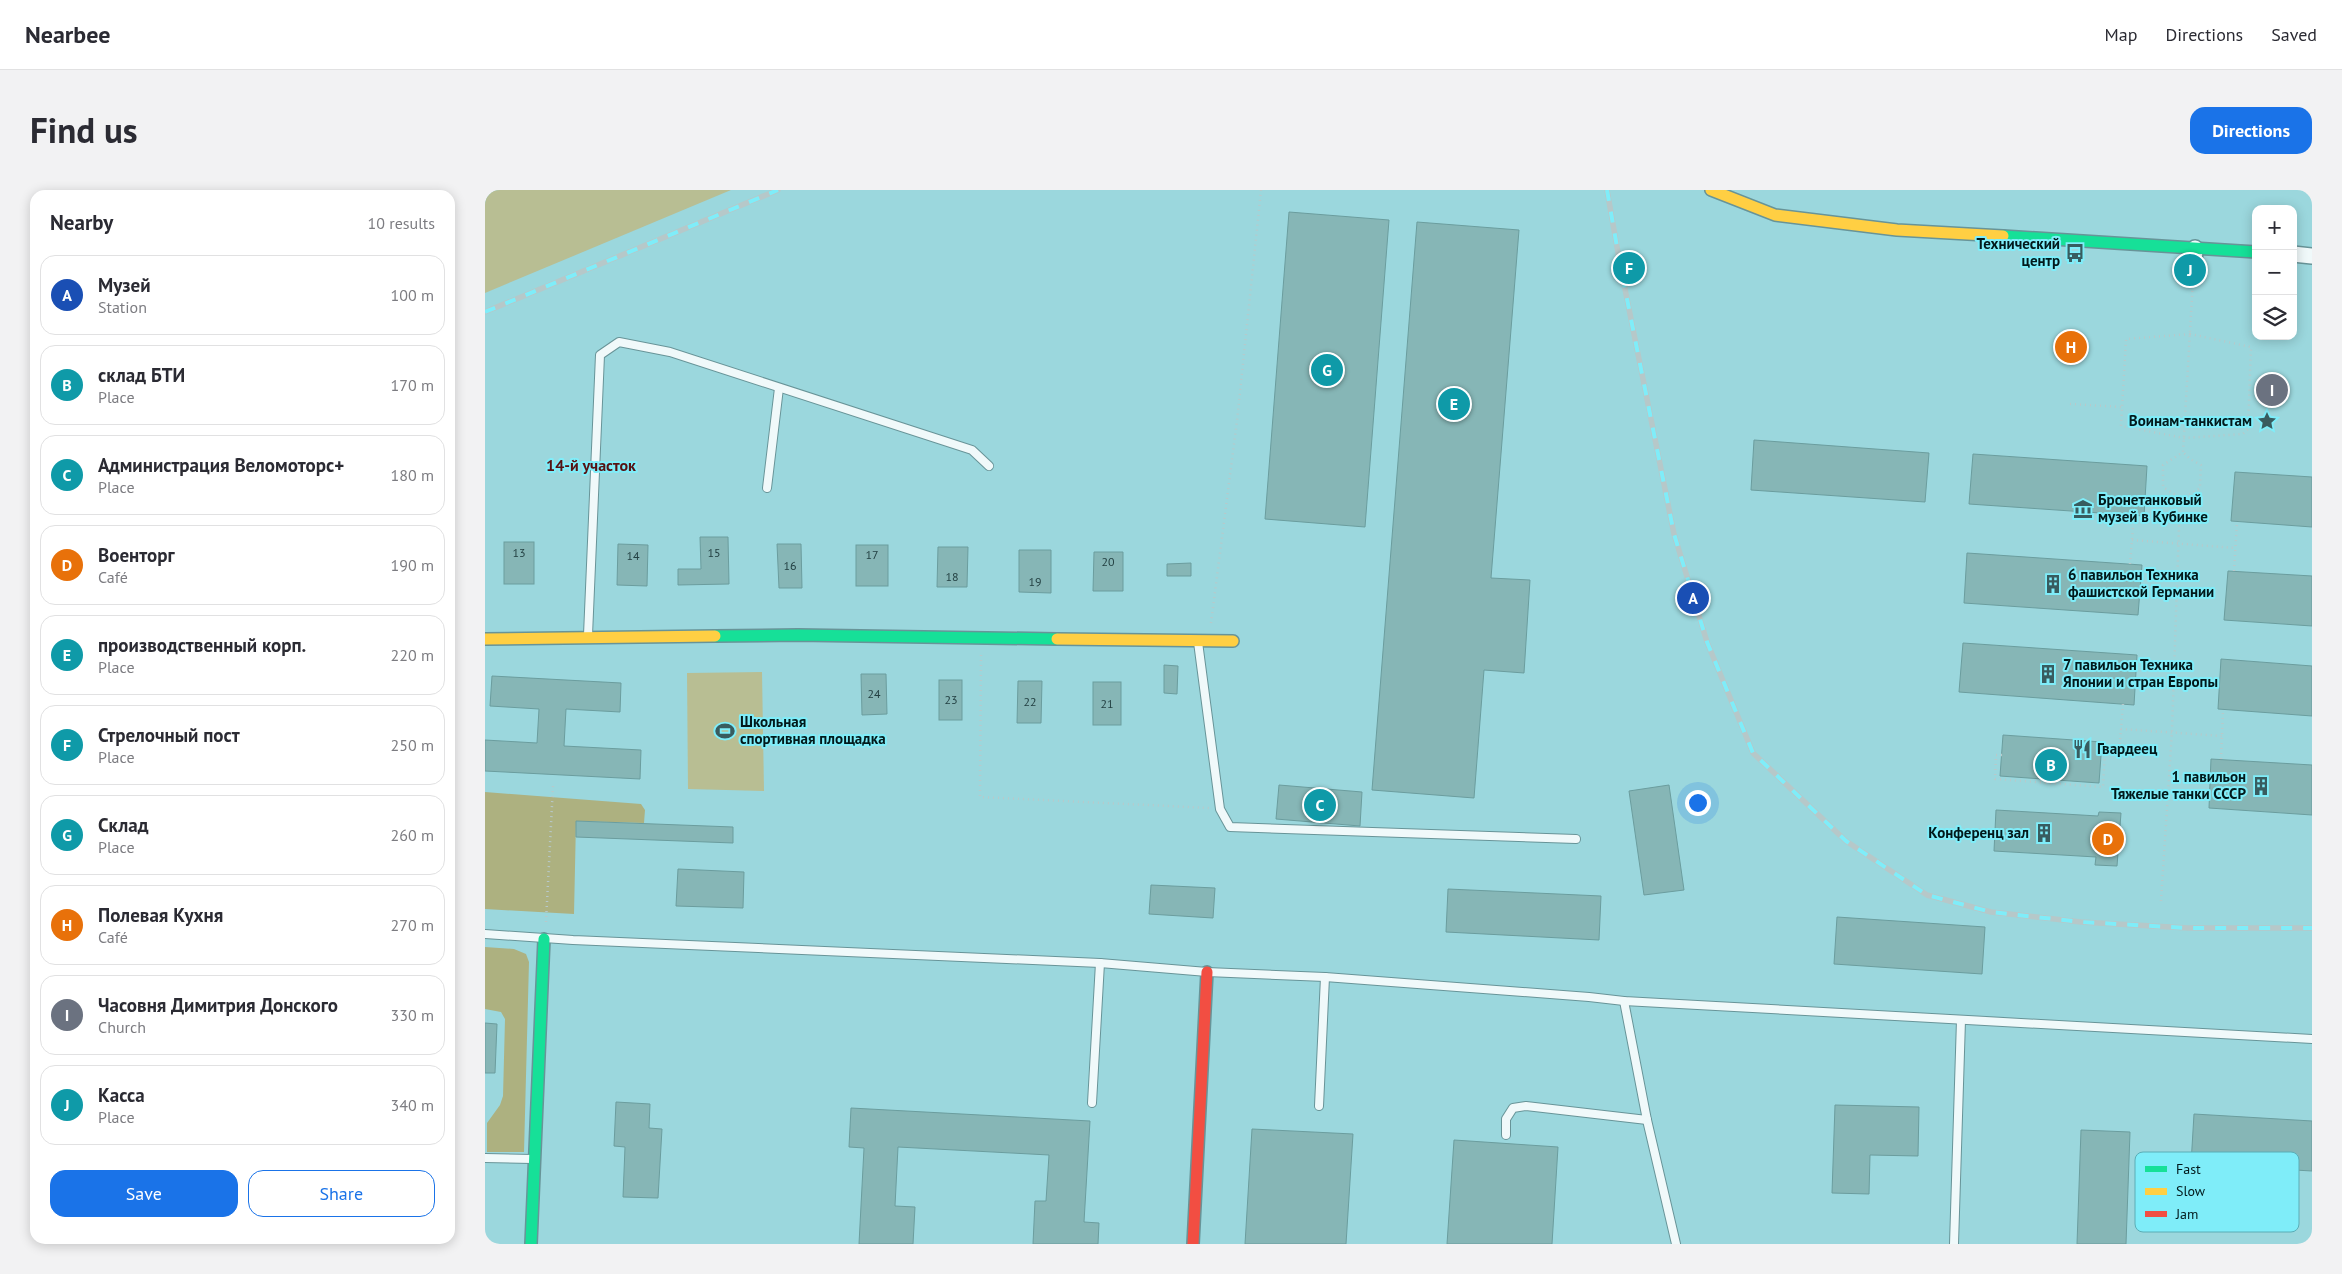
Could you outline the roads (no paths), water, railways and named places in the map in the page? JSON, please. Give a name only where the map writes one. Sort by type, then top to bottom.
[{"type":"street","points":[[1711,190],[1775,215],[1794,218],[1906,230],[2252,252]]},
{"type":"street","points":[[2194,266],[2200,250]]},
{"type":"street","points":[[2297,254],[2312,256]]},
{"type":"street","points":[[485,639],[797,634],[1233,642]]},
{"type":"street","points":[[531,1244],[544,939]]},
{"type":"street","points":[[1193,1244],[1207,972]]},
{"type":"lane","points":[[588,637],[600,355],[619,342],[670,352],[972,450],[989,466]]},
{"type":"lane","points":[[767,488],[779,388]]},
{"type":"lane","points":[[1203,642],[1220,809],[1231,827],[1576,839]]},
{"type":"lane","points":[[485,934],[544,939],[1100,963],[1207,972],[1325,977],[1624,1001],[2312,1039]]},
{"type":"lane","points":[[1093,1104],[1100,963]]},
{"type":"lane","points":[[1319,1106],[1325,977]]},
{"type":"lane","points":[[1624,1001],[1647,1120],[1676,1244]]},
{"type":"lane","points":[[1954,1244],[1961,1020]]},
{"type":"lane","points":[[1506,1135],[1506,1119],[1513,1108],[1519,1107],[1647,1120]]},
{"type":"lane","points":[[485,1158],[534,1159]]},
{"type":"railway","points":[[485,312],[778,190]]},
{"type":"railway","points":[[1607,190],[1674,534],[1707,642],[1753,753],[1846,841],[1927,895],[1991,912],[2081,922],[2188,928],[2312,928]]},
{"type":"place","name":"Технический центр","points":[[2075,253]]},
{"type":"place","name":"Стрелочный пост","points":[[1629,268]]},
{"type":"place","name":"Касса","points":[[2190,270]]},
{"type":"place","name":"Полевая Кухня","points":[[2071,347]]},
{"type":"place","name":"Склад","points":[[1327,370]]},
{"type":"place","name":"Часовня Димитрия Донского","points":[[2272,390]]},
{"type":"place","name":"производственный корп.","points":[[1454,404]]},
{"type":"place","name":"Воинам-танкистам","points":[[2267,421]]},
{"type":"place","name":"Бронетанковый музей в Кубинке","points":[[2083,509]]},
{"type":"place","name":"6 павильон Техника фашистской Германии","points":[[2053,584]]},
{"type":"place","name":"Музей","points":[[1693,598]]},
{"type":"place","name":"7 павильон Техника Японии и стран Европы","points":[[2048,674]]},
{"type":"place","name":"Школьная спортивная площадка","points":[[725,731]]},
{"type":"place","name":"Гвардеец","points":[[2082,749]]},
{"type":"place","name":"склад БТИ","points":[[2051,765]]},
{"type":"place","name":"1 павильон Тяжелые танки СССР","points":[[2261,786]]},
{"type":"place","name":"Администрация Веломоторс+","points":[[1320,805]]},
{"type":"place","name":"Конференц зал","points":[[2044,833]]},
{"type":"place","name":"Военторг","points":[[2108,839]]},
{"type":"district","name":"14-й участок","points":[[591,465]]}]
